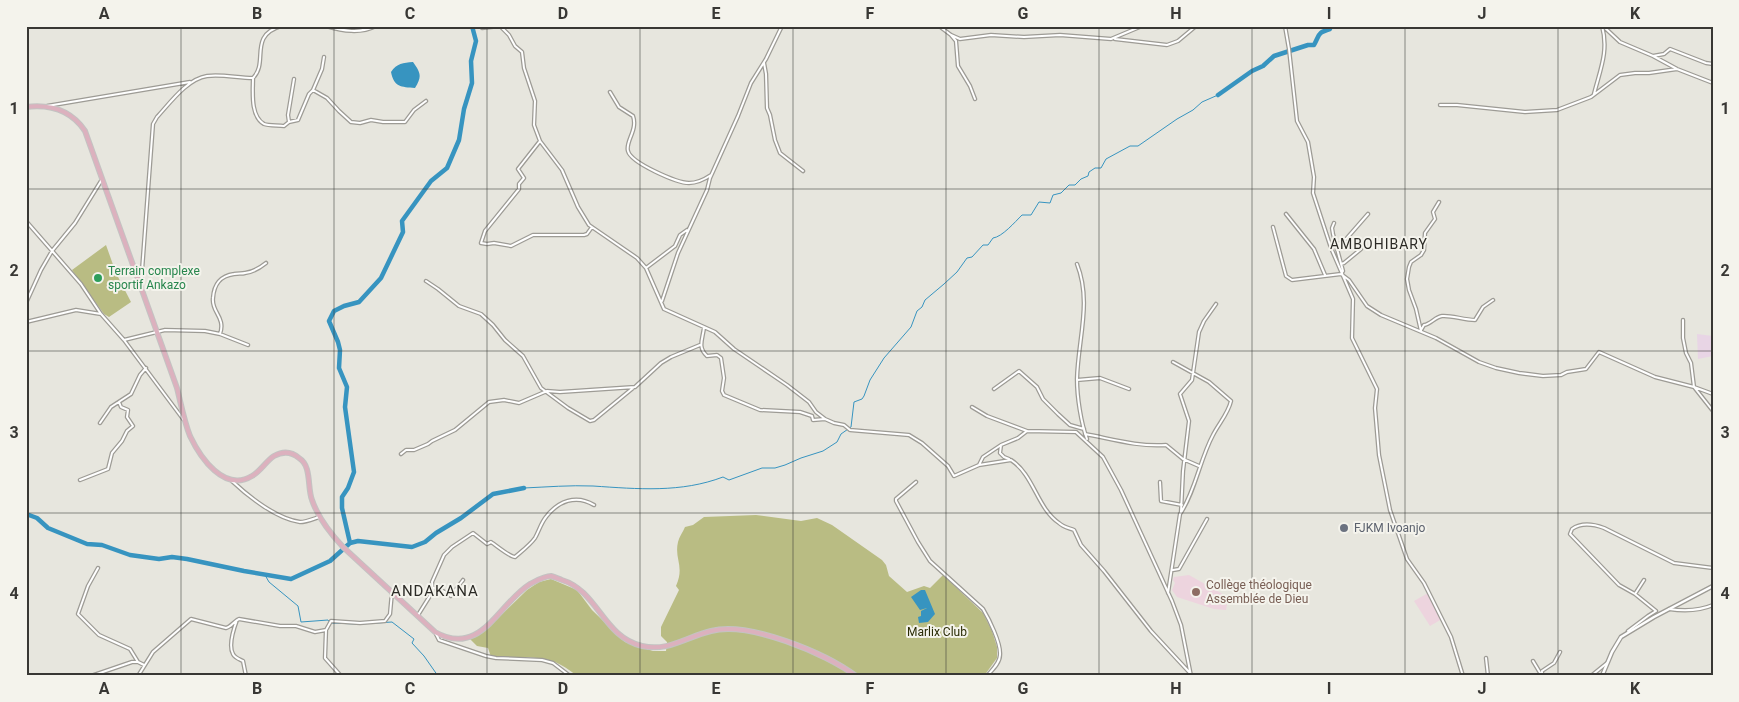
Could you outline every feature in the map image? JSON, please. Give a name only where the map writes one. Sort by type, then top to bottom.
[{"type":"main road","points":[[26,107],[47,106],[66,112],[80,124],[89,141],[177,388],[191,436],[202,456],[220,476],[231,480],[241,480],[253,476],[276,455],[285,453],[301,458],[306,465],[311,498],[319,517],[345,549],[435,632],[451,638],[472,637],[486,628],[513,597],[525,587],[538,580],[552,576],[578,586],[616,633],[637,645],[665,647],[713,630],[736,629],[770,637],[808,650],[856,676]]},
{"type":"street","points":[[281,26],[272,28],[264,37],[257,72],[253,78],[253,99],[257,117],[264,124],[284,126],[289,122],[298,120],[308,94],[313,90],[322,69],[324,57]]},
{"type":"street","points":[[326,26],[346,31],[364,30],[376,26]]},
{"type":"street","points":[[480,26],[482,28],[500,26],[523,54],[524,68],[535,100],[534,125],[540,141],[562,170],[578,207],[592,227],[637,258],[646,268],[664,309],[715,332],[734,349],[809,402],[824,419],[849,429],[909,435],[922,443],[948,466],[954,476],[979,465],[1011,460]]},
{"type":"street","points":[[662,302],[687,230],[707,190],[710,178],[751,83],[764,63],[782,26]]},
{"type":"street","points":[[938,26],[960,39],[991,35],[1024,37],[1060,35],[1115,38],[1167,45],[1178,41],[1196,26]]},
{"type":"street","points":[[1115,38],[1142,26]]},
{"type":"street","points":[[1285,26],[1297,121],[1308,142],[1314,177],[1313,193],[1341,274],[1353,299],[1352,338],[1377,388],[1375,408],[1379,455],[1390,510],[1407,559],[1424,583],[1451,638],[1463,676]]},
{"type":"street","points":[[1602,26],[1620,42],[1677,69],[1713,83]]},
{"type":"street","points":[[1594,94],[1604,62],[1606,39],[1602,26]]},
{"type":"street","points":[[951,35],[956,41],[958,66],[975,98]]},
{"type":"street","points":[[1653,56],[1664,54],[1670,48],[1706,63],[1713,64]]},
{"type":"street","points":[[764,63],[766,68],[767,108],[775,140],[780,153],[802,171]]},
{"type":"street","points":[[762,66],[766,68]]},
{"type":"street","points":[[1440,106],[1457,104],[1524,112],[1557,110],[1591,97],[1620,76],[1635,73],[1649,74],[1677,69]]},
{"type":"street","points":[[47,106],[194,82],[209,76],[253,78]]},
{"type":"street","points":[[289,122],[288,115],[294,80]]},
{"type":"street","points":[[141,288],[153,124],[176,97],[194,82]]},
{"type":"street","points":[[313,90],[327,98],[351,122],[360,123],[371,120],[405,122],[414,110],[426,101]]},
{"type":"street","points":[[610,92],[620,107],[634,116],[633,133],[627,147],[629,153],[636,160],[652,170],[687,183],[706,178],[714,171]]},
{"type":"street","points":[[540,141],[518,169],[524,178],[519,184],[519,189],[485,231],[481,243],[511,246],[533,235],[584,235],[592,227]]},
{"type":"street","points":[[26,303],[52,251],[75,223],[102,179]]},
{"type":"street","points":[[1421,331],[1409,290],[1409,267],[1411,262],[1421,256],[1424,250],[1425,233],[1434,219],[1433,212],[1439,202]]},
{"type":"street","points":[[1286,214],[1314,249],[1325,276]]},
{"type":"street","points":[[1337,249],[1339,244],[1347,238],[1368,214]]},
{"type":"street","points":[[26,221],[81,284],[101,314],[124,340],[186,422]]},
{"type":"street","points":[[1334,223],[1333,234],[1343,271],[1341,274]]},
{"type":"street","points":[[1273,227],[1286,276],[1292,280],[1341,274],[1348,280],[1367,306],[1381,315],[1421,331],[1479,362],[1519,373],[1544,376],[1561,375],[1567,372],[1586,369],[1599,352],[1655,377],[1713,394]]},
{"type":"street","points":[[646,268],[675,246],[680,235],[687,230]]},
{"type":"street","points":[[1341,264],[1344,264],[1361,249]]},
{"type":"street","points":[[220,334],[222,327],[220,316],[213,305],[212,299],[216,284],[223,278],[234,274],[246,274],[266,263]]},
{"type":"street","points":[[1077,264],[1082,278],[1085,304],[1077,380],[1080,412],[1088,442]]},
{"type":"street","points":[[426,281],[459,306],[481,314],[523,356],[541,388],[556,400],[590,421],[594,420],[666,360],[700,345]]},
{"type":"street","points":[[1421,331],[1424,325],[1430,324],[1438,317],[1475,320],[1483,307],[1493,300]]},
{"type":"street","points":[[1168,593],[1182,505],[1184,459],[1189,421],[1180,394],[1192,380],[1199,332],[1216,304]]},
{"type":"street","points":[[26,322],[76,310],[101,314]]},
{"type":"street","points":[[1683,320],[1683,338],[1686,353],[1691,363],[1694,387],[1713,411]]},
{"type":"street","points":[[704,327],[700,345],[702,351],[707,356],[717,355],[721,358],[724,378],[722,391],[724,395],[760,410],[800,412],[812,416],[814,420],[824,419]]},
{"type":"street","points":[[124,340],[165,330],[205,331],[220,334],[248,345]]},
{"type":"street","points":[[1173,362],[1209,382],[1231,401],[1230,409],[1213,435],[1199,466],[1185,507],[1180,514]]},
{"type":"street","points":[[100,423],[111,406],[119,402],[123,397],[131,394],[140,375],[146,368]]},
{"type":"street","points":[[994,388],[1019,371],[1037,387],[1043,399],[1070,425],[1084,429]]},
{"type":"street","points":[[1077,380],[1100,378],[1129,389]]},
{"type":"street","points":[[400,454],[406,450],[414,450],[428,444],[455,430],[489,402],[504,400],[519,403],[547,391],[560,392],[634,387]]},
{"type":"street","points":[[80,480],[108,469],[112,453],[132,426],[127,417],[128,410],[121,406],[119,402]]},
{"type":"street","points":[[972,407],[987,416],[1027,432],[1076,432],[1103,457],[1122,490],[1181,625],[1190,675]]},
{"type":"street","points":[[979,465],[983,457],[1001,445],[1027,432]]},
{"type":"street","points":[[1085,434],[1126,443],[1150,446],[1166,445],[1184,459],[1199,466]]},
{"type":"street","points":[[1001,445],[1000,453],[1020,466],[1055,520],[1061,525],[1074,530],[1081,545],[1151,631],[1190,675]]},
{"type":"street","points":[[231,480],[248,496],[290,520],[302,522],[319,517]]},
{"type":"street","points":[[916,482],[896,501],[930,561],[983,609],[988,618],[1000,655],[996,667],[987,676]]},
{"type":"street","points":[[1160,482],[1161,501],[1182,505]]},
{"type":"street","points":[[418,615],[433,588],[432,582],[444,555],[452,547],[473,534],[487,544],[491,542],[509,556],[515,557],[533,541],[547,516],[560,504],[581,499],[594,505]]},
{"type":"street","points":[[1173,570],[1179,569],[1207,520]]},
{"type":"street","points":[[1627,633],[1656,611],[1635,594],[1619,585],[1570,534],[1572,529],[1578,525],[1593,524],[1674,563],[1713,568]]},
{"type":"street","points":[[98,568],[88,586],[78,614],[99,635],[130,649],[138,662]]},
{"type":"street","points":[[433,588],[438,588],[451,596],[463,580]]},
{"type":"street","points":[[1635,594],[1644,580]]},
{"type":"street","points":[[1602,676],[1621,636],[1713,586]]},
{"type":"street","points":[[341,676],[325,658],[328,624],[331,621],[360,623],[385,621],[390,614],[392,592]]},
{"type":"street","points":[[1668,609],[1678,611],[1704,609],[1713,605]]},
{"type":"street","points":[[138,676],[153,652],[192,619],[226,628],[230,627],[237,620],[296,626],[315,632],[326,630]]},
{"type":"street","points":[[237,620],[233,630],[232,653],[243,661],[246,676]]},
{"type":"street","points":[[435,632],[439,640],[476,653],[496,658],[542,660],[553,663],[570,676]]},
{"type":"street","points":[[1542,675],[1542,671],[1554,663],[1560,652]]},
{"type":"street","points":[[1486,658],[1488,676]]},
{"type":"street","points":[[1533,661],[1542,675]]},
{"type":"street","points":[[92,676],[132,662],[144,665]]},
{"type":"street","points":[[1591,676],[1608,662]]},
{"type":"shaded area","points":[[1697,334],[1713,336],[1713,356],[1698,359]]},
{"type":"shaded area","name":"Collège théologique Assemblée de Dieu","points":[[1189,575],[1228,597],[1226,610],[1214,609],[1177,597],[1172,590],[1175,583],[1174,577]]},
{"type":"shaded area","points":[[1428,593],[1442,619],[1430,626],[1414,601]]},
{"type":"green space","name":"Terrain complexe sportif Ankazo","points":[[106,245],[116,273],[131,302],[109,317],[104,314],[72,270]]},
{"type":"green space","name":"Marlix Club","points":[[756,515],[801,521],[817,518],[832,525],[882,560],[886,565],[889,576],[907,592],[924,586],[930,588],[943,575],[983,613],[997,647],[997,658],[984,676],[860,676],[835,660],[834,662],[856,676],[577,676],[561,665],[545,659],[491,657],[488,648],[477,646],[470,639],[487,629],[527,590],[539,582],[551,579],[577,590],[592,610],[625,642],[653,651],[666,651],[667,642],[661,636],[661,627],[679,590],[676,586],[680,573],[677,548],[685,527],[693,525],[704,517]]},
{"type":"water","points":[[413,62],[420,75],[415,88],[396,83],[392,77],[391,72],[393,69],[403,63]]},
{"type":"water","points":[[921,590],[925,590],[935,614],[928,622],[919,623],[918,617],[921,616],[921,611],[927,608],[920,610],[911,597]]},
{"type":"waterway","points":[[350,543],[342,508],[342,497],[348,488],[354,472],[345,407],[347,387],[339,368],[340,350],[338,342],[329,321],[334,311],[359,302],[381,278],[403,232],[402,221],[431,181],[447,168],[459,140],[464,109],[472,83],[471,61],[476,41],[472,26]]},
{"type":"waterway","points":[[1218,95],[1252,71],[1263,66],[1274,56],[1308,45],[1314,45],[1319,34],[1330,29],[1330,26]]},
{"type":"waterway","points":[[524,488],[576,486],[643,489],[675,488],[691,486],[723,477],[729,480],[762,468],[775,468],[785,465],[823,451],[837,442],[841,434],[851,427],[854,402],[862,399],[870,380],[884,358],[911,327],[917,311],[922,307],[925,300],[957,272],[967,258],[972,257],[983,245],[988,245],[993,238],[1004,232],[1022,215],[1031,215],[1039,202],[1050,203],[1053,195],[1061,193],[1069,185],[1075,185],[1081,179],[1088,176],[1089,172],[1095,168],[1101,168],[1106,159],[1130,146],[1138,146],[1202,102],[1218,95]]},
{"type":"waterway","points":[[26,517],[29,515],[37,518],[48,528],[87,544],[102,545],[130,555],[159,559],[172,557],[187,559],[291,579],[330,561],[350,543],[358,541],[412,547],[425,542],[493,494],[524,488]]},
{"type":"waterway","points":[[265,575],[269,582],[298,606],[301,622],[328,620],[330,623],[359,624],[392,622],[414,639],[412,643],[438,676]]},
{"type":"place","name":"Terrain complexe sportif Ankazo","points":[[98,278]]},
{"type":"place","name":"FJKM Ivoanjo","points":[[1344,528]]},
{"type":"place","name":"Collège théologique Assemblée de Dieu","points":[[1196,592]]},
{"type":"district","name":"AMBOHIBARY","points":[[1379,244]]},
{"type":"district","name":"ANDAKANA","points":[[435,591]]}]
